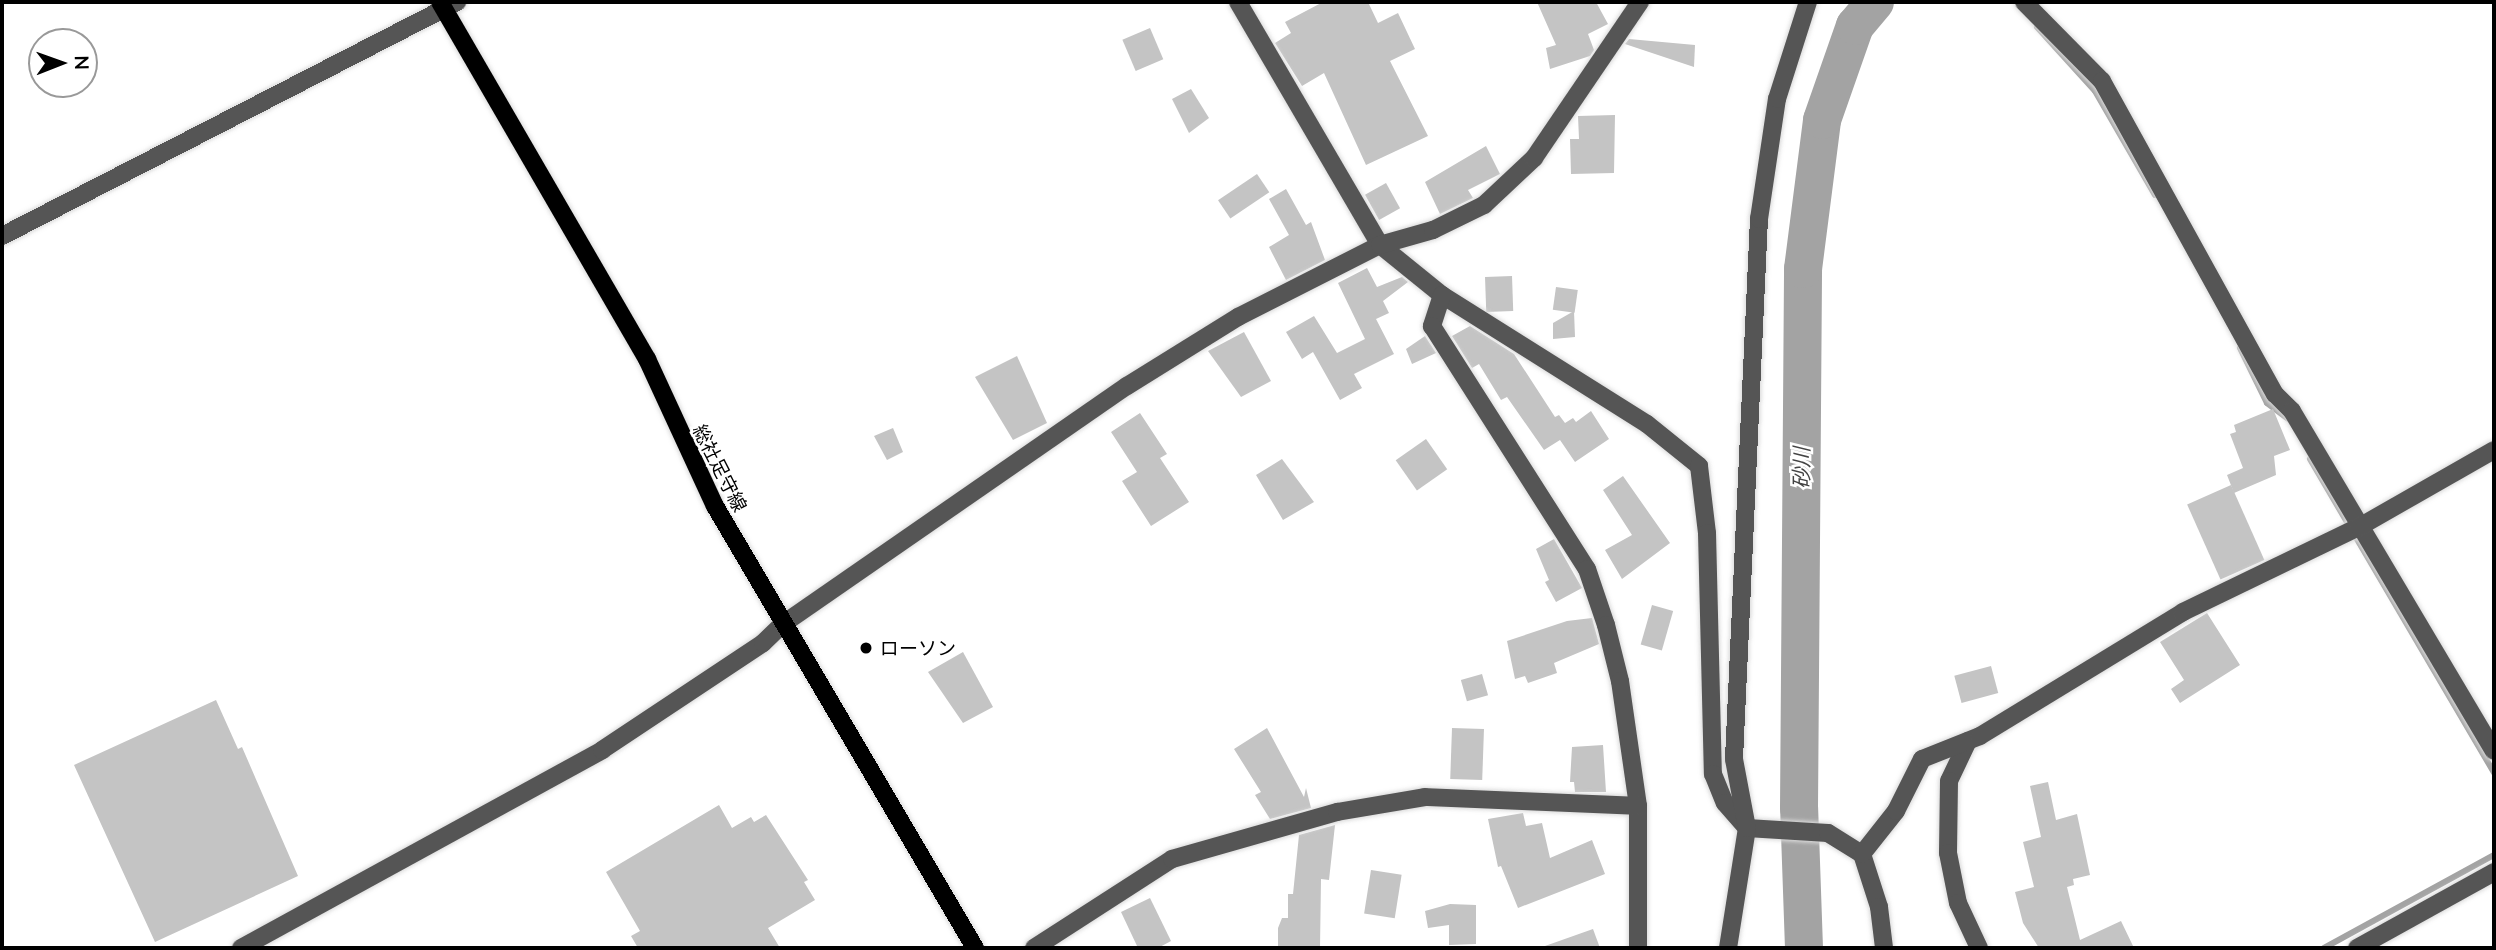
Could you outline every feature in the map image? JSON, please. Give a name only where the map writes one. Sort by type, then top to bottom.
[{"type":"main road","name":"総社足守線","points":[[447,4],[647,359],[715,506],[975,948]]},
{"type":"street","points":[[1238,2],[1380,245],[1442,295],[1647,424],[1699,466],[1707,533],[1713,774],[1725,803],[1755,829],[1828,833],[1862,854],[1879,907],[1884,948]]},
{"type":"street","points":[[241,948],[602,750],[763,643],[783,624],[1127,386],[1238,317],[1380,245],[1433,230],[1485,205],[1509,186],[1534,158],[1640,2]]},
{"type":"street","points":[[1728,948],[1755,829],[1734,759],[1759,219],[1777,99],[1808,2]]},
{"type":"street","points":[[2024,2],[2102,81],[2275,394],[2292,411],[2354,529],[2494,751]]},
{"type":"street","points":[[2,236],[447,4]]},
{"type":"street","points":[[1442,295],[1432,326],[1587,569],[1620,681],[1638,806],[1638,948]]},
{"type":"street","points":[[1862,854],[1896,811],[1922,760],[1968,741],[2183,612],[2354,529],[2494,450]]},
{"type":"street","points":[[1968,741],[1948,781],[1948,853],[1958,902],[1979,948]]},
{"type":"street","points":[[1034,948],[1172,859],[1338,813],[1425,797],[1638,806]]},
{"type":"street","points":[[2357,948],[2494,872]]},
{"type":"building","points":[[1323,2],[1368,2],[1378,23],[1398,13],[1415,49],[1390,61],[1428,136],[1366,165],[1324,73],[1302,86],[1275,43],[1291,33],[1285,22]]},
{"type":"building","points":[[1537,2],[1596,2],[1608,24],[1588,34],[1594,50],[1590,56],[1550,69],[1546,48],[1556,45]]},
{"type":"building","points":[[1150,28],[1163,59],[1136,71],[1122,40]]},
{"type":"building","points":[[1629,39],[1695,45],[1694,67],[1625,44]]},
{"type":"building","points":[[1191,89],[1209,118],[1189,133],[1172,99]]},
{"type":"building","points":[[1615,115],[1614,173],[1571,174],[1570,139],[1579,139],[1578,116]]},
{"type":"building","points":[[1486,146],[1500,174],[1468,190],[1473,198],[1440,214],[1425,182]]},
{"type":"building","points":[[1257,174],[1269,192],[1230,219],[1218,200]]},
{"type":"building","points":[[1386,183],[1400,208],[1379,220],[1365,195]]},
{"type":"building","points":[[1286,189],[1306,225],[1311,222],[1325,260],[1286,280],[1269,247],[1289,235],[1269,199]]},
{"type":"building","points":[[1367,268],[1377,287],[1402,277],[1408,282],[1383,301],[1389,313],[1376,319],[1394,354],[1354,374],[1362,388],[1340,400],[1313,352],[1302,359],[1286,332],[1314,316],[1337,353],[1365,339],[1338,283]]},
{"type":"building","points":[[1512,276],[1513,311],[1486,312],[1485,277]]},
{"type":"building","points":[[1556,287],[1578,290],[1575,313],[1553,310]]},
{"type":"building","points":[[1574,311],[1575,337],[1553,339],[1553,323]]},
{"type":"building","points":[[1470,326],[1514,354],[1555,417],[1559,415],[1565,423],[1573,418],[1576,422],[1591,411],[1609,439],[1575,462],[1560,440],[1544,450],[1507,397],[1501,400],[1479,364],[1472,368],[1452,336]]},
{"type":"building","points":[[1244,332],[1271,381],[1241,397],[1208,351]]},
{"type":"building","points":[[1425,336],[1436,353],[1412,364],[1406,349]]},
{"type":"building","points":[[1017,356],[1047,423],[1013,440],[975,377]]},
{"type":"building","points":[[2273,409],[2290,450],[2274,456],[2276,475],[2234,493],[2227,475],[2243,468],[2230,434],[2236,432],[2234,425]]},
{"type":"building","points":[[1140,413],[1167,454],[1160,458],[1189,502],[1151,526],[1122,481],[1137,472],[1111,432]]},
{"type":"building","points":[[893,428],[903,452],[887,460],[874,436]]},
{"type":"building","points":[[1426,439],[1447,469],[1417,491],[1396,460]]},
{"type":"building","points":[[1282,459],[1314,502],[1283,520],[1256,475]]},
{"type":"building","points":[[1623,476],[1670,543],[1622,579],[1605,550],[1632,535],[1603,490]]},
{"type":"building","points":[[2231,485],[2264,560],[2221,579],[2187,505]]},
{"type":"building","points":[[1554,539],[1582,588],[1556,602],[1545,582],[1549,580],[1536,549]]},
{"type":"building","points":[[1652,605],[1673,611],[1662,650],[1641,644]]},
{"type":"building","points":[[2207,613],[2240,665],[2180,703],[2171,689],[2184,680],[2160,642]]},
{"type":"building","points":[[1592,618],[1599,644],[1554,663],[1557,673],[1528,683],[1525,676],[1515,679],[1507,641],[1567,621]]},
{"type":"building","points":[[963,652],[993,707],[963,723],[928,672]]},
{"type":"building","points":[[1991,666],[1998,693],[1962,703],[1954,676]]},
{"type":"building","points":[[1482,674],[1488,695],[1467,701],[1461,680]]},
{"type":"building","points":[[216,700],[238,749],[242,747],[298,876],[155,942],[74,765]]},
{"type":"building","points":[[1267,728],[1304,797],[1306,788],[1311,808],[1270,819],[1255,795],[1261,792],[1234,749]]},
{"type":"building","points":[[1452,728],[1484,729],[1482,780],[1450,779]]},
{"type":"building","points":[[1603,745],[1606,792],[1575,792],[1574,782],[1570,782],[1572,747]]},
{"type":"building","points":[[2048,782],[2056,820],[2077,814],[2090,875],[2073,879],[2074,885],[2067,887],[2080,940],[2121,921],[2134,948],[2039,948],[2023,923],[2015,892],[2034,887],[2023,842],[2041,837],[2030,786]]},
{"type":"building","points":[[719,805],[732,828],[751,817],[754,822],[766,815],[808,880],[804,882],[815,900],[768,928],[780,948],[638,948],[631,936],[640,931],[606,872]]},
{"type":"building","points":[[1523,813],[1526,826],[1542,823],[1550,858],[1592,840],[1605,874],[1518,908],[1501,866],[1498,867],[1488,819]]},
{"type":"building","points":[[1335,825],[1329,880],[1321,879],[1320,948],[1278,947],[1278,928],[1282,918],[1288,918],[1288,894],[1293,894],[1299,835]]},
{"type":"building","points":[[1371,870],[1402,875],[1395,918],[1364,913]]},
{"type":"building","points":[[1150,898],[1171,941],[1158,948],[1138,948],[1121,912]]},
{"type":"building","points":[[1450,904],[1476,905],[1476,944],[1449,945],[1449,925],[1428,928],[1425,911]]},
{"type":"building","points":[[1593,929],[1600,948],[1545,948],[1545,946]]},
{"type":"waterway","name":"砂川","points":[[1804,948],[1799,808],[1803,269],[1822,120],[1855,26],[1875,2]]},
{"type":"waterway","points":[[2037,27],[2095,91],[2155,195]]},
{"type":"waterway","points":[[2240,348],[2267,403],[2288,419]]},
{"type":"waterway","points":[[2310,459],[2494,773]]},
{"type":"waterway","points":[[2324,948],[2494,855]]},
{"type":"place","name":"ローソン","points":[[866,648]]}]
